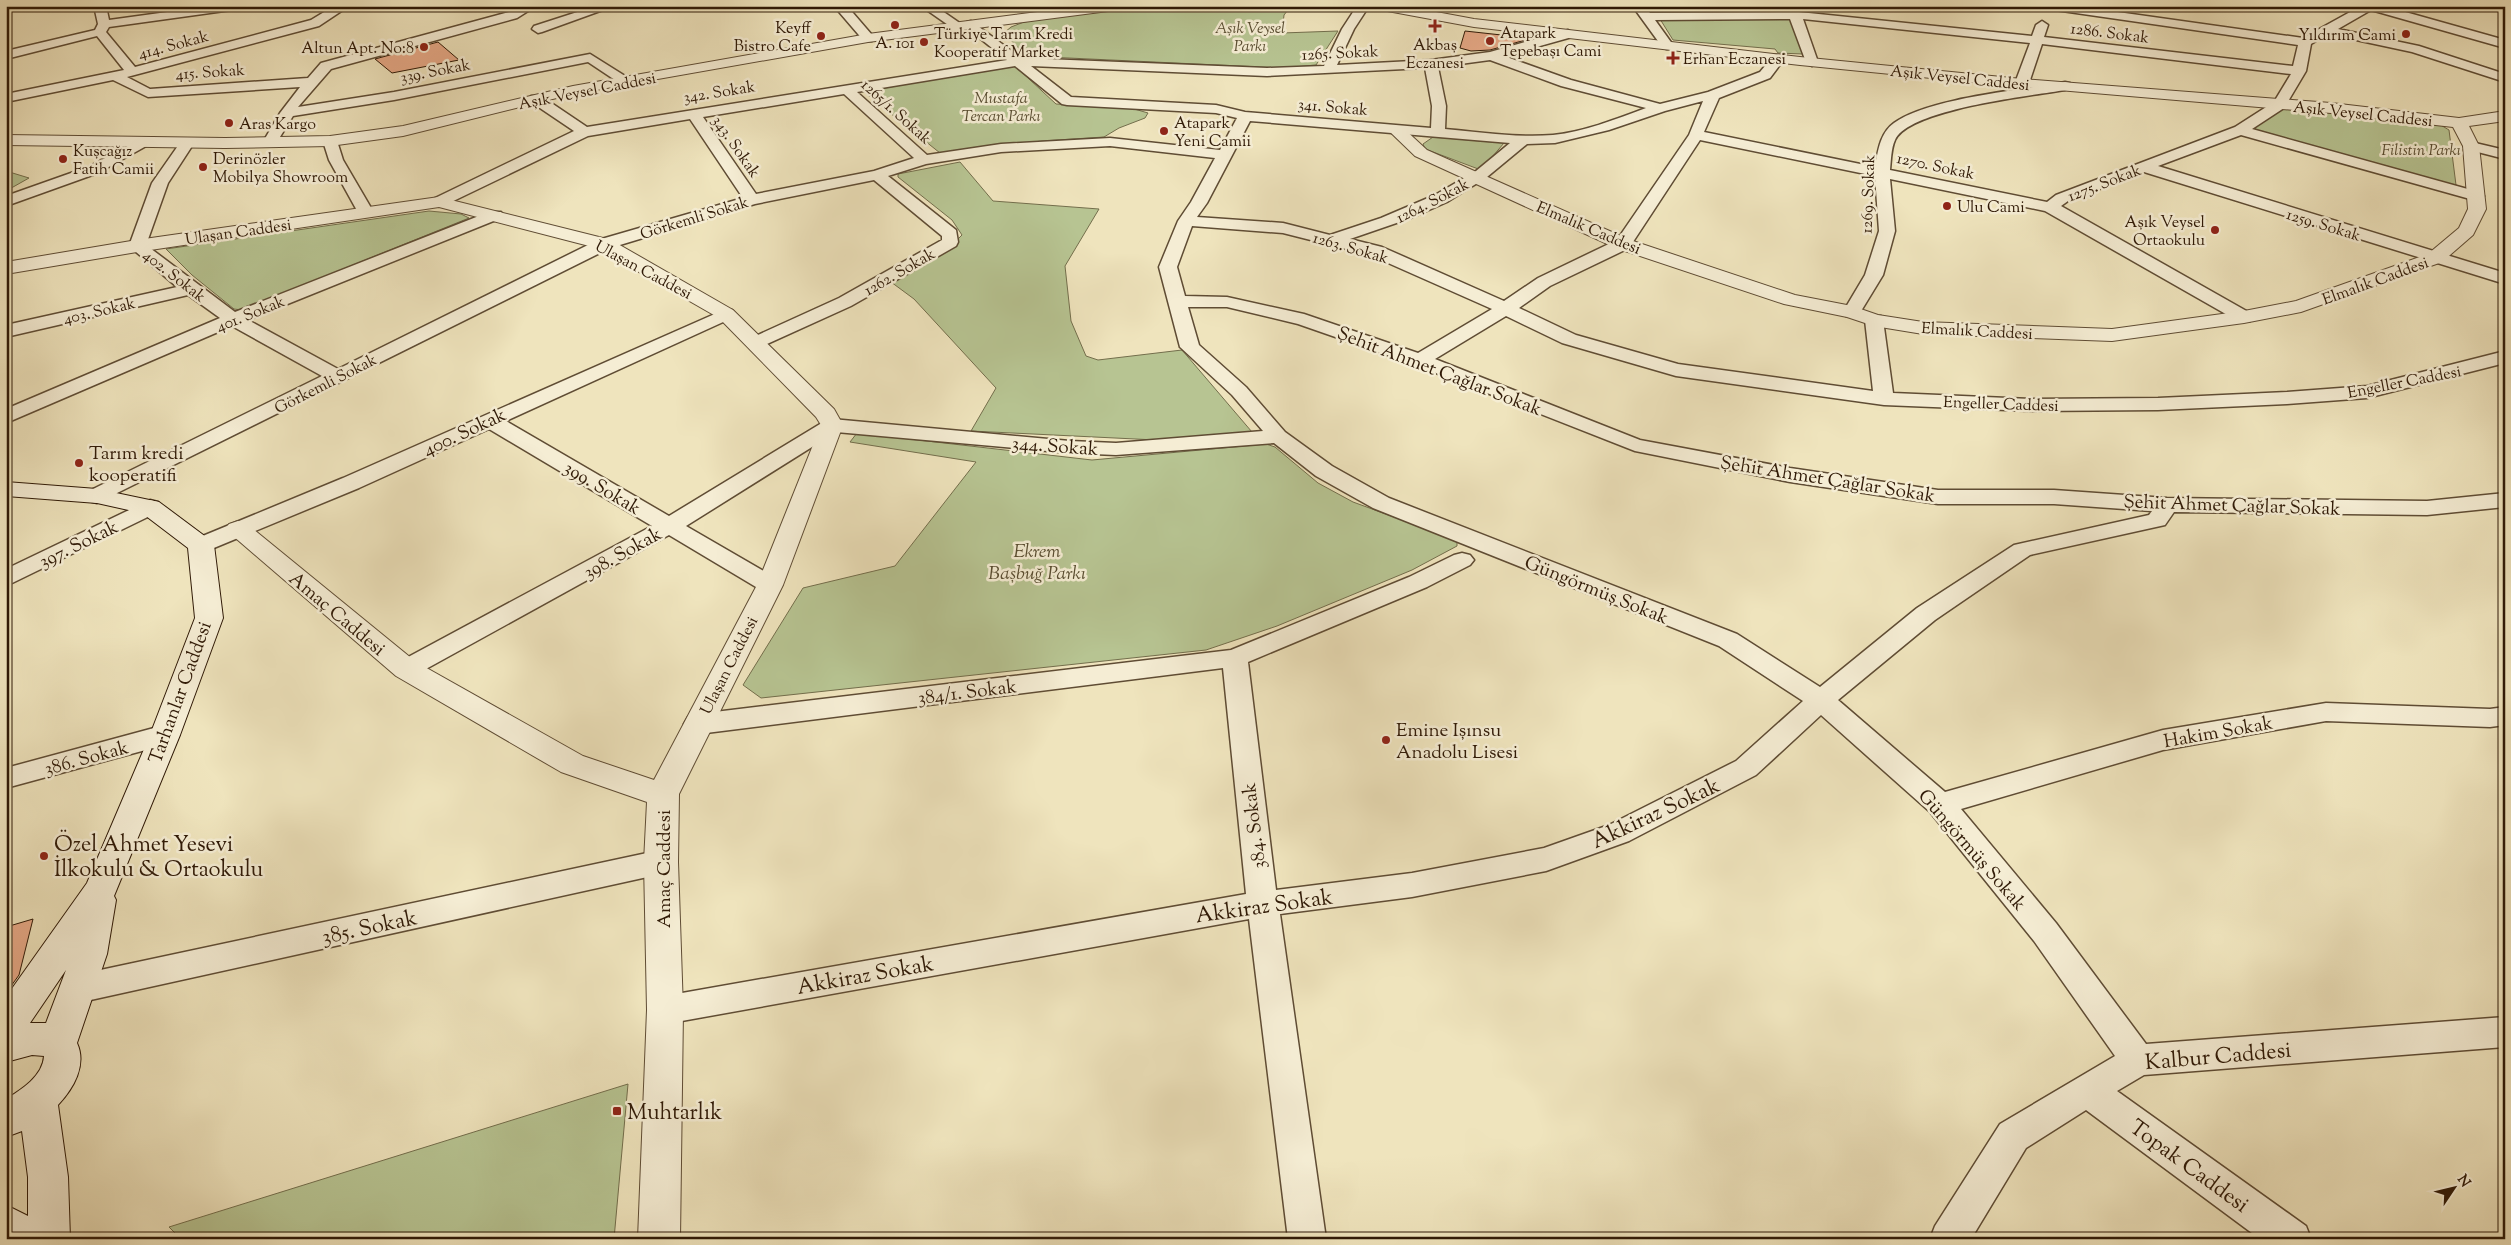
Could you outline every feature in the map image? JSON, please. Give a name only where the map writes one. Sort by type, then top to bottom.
[{"type":"street","points":[[100,6],[102,28],[132,72]]},
{"type":"street","points":[[6,56],[102,28],[239,6]]},
{"type":"street","name":"414. Sokak","points":[[6,98],[132,72],[315,23],[343,6]]},
{"type":"street","points":[[270,142],[297,98],[326,66],[513,15],[530,6]]},
{"type":"street","points":[[538,29],[608,6]]},
{"type":"street","points":[[840,6],[868,38]]},
{"type":"street","name":"341. Sokak","points":[[927,6],[964,26],[1019,62],[1067,101],[1216,109],[1245,116],[1523,140],[1555,139],[1609,126],[1660,108],[1713,95],[1765,75],[1779,58]]},
{"type":"street","name":"Aşık Veysel Caddesi","points":[[6,140],[188,143],[330,142],[403,131],[536,99],[626,81],[868,38],[1116,6]]},
{"type":"street","points":[[1329,69],[1348,29],[1363,6]]},
{"type":"street","name":"Aşık Veysel Caddesi","points":[[1382,6],[1474,23],[1812,62],[2022,83],[2279,105],[2459,123],[2505,116]]},
{"type":"street","name":"Aşık Veysel Caddesi","points":[[1398,6],[1416,13]]},
{"type":"street","points":[[1639,6],[1667,45]]},
{"type":"street","points":[[2022,83],[2048,6],[2110,13],[2305,42],[2370,6],[2505,44]]},
{"type":"street","points":[[2110,13],[2127,6]]},
{"type":"street","points":[[1792,11],[1812,62]]},
{"type":"street","name":"1286. Sokak","points":[[1648,17],[1792,11],[2299,71]]},
{"type":"street","points":[[2326,30],[2415,49],[2505,78]]},
{"type":"street","name":"1265. Sokak","points":[[1019,62],[1267,72],[1431,64],[1491,56],[1568,34]]},
{"type":"street","points":[[2279,105],[2299,71],[2305,42]]},
{"type":"street","points":[[1491,56],[1566,83],[1660,108]]},
{"type":"street","name":"339. Sokak","points":[[287,113],[590,58],[626,81]]},
{"type":"street","name":"342. Sokak","points":[[439,202],[584,132],[1019,62]]},
{"type":"street","points":[[1431,64],[1439,106],[1438,133]]},
{"type":"street","name":"415. Sokak","points":[[114,76],[148,93],[312,82]]},
{"type":"street","name":"1269. Sokak","points":[[1852,312],[1874,275],[1887,231],[1882,171],[1888,139],[1899,126],[1917,117],[1952,106],[2065,86]]},
{"type":"street","name":"1265/1. Sokak","points":[[846,89],[924,160]]},
{"type":"street","points":[[1420,360],[1506,308],[1544,282],[1623,244],[1696,135],[1713,95]]},
{"type":"street","points":[[536,99],[584,132]]},
{"type":"street","name":"1275. Sokak","points":[[2244,317],[2050,207],[2062,198],[2240,130],[2279,105]]},
{"type":"street","name":"343. Sokak","points":[[693,113],[752,200]]},
{"type":"street","name":"Güngörmüş Sokak","points":[[1245,116],[1199,203],[1186,220],[1168,267],[1190,347],[1239,391],[1278,436],[1324,471],[1381,503],[1728,640],[1821,700],[1940,804],[2045,932],[2138,1060]]},
{"type":"street","name":"Elmalık Caddesi","points":[[1395,129],[1421,153],[1623,244],[1791,300],[1852,312],[1874,320],[1924,328],[2112,335],[2244,317],[2302,306],[2435,258],[2467,231],[2477,209],[2471,146],[2459,123]]},
{"type":"street","points":[[2240,130],[2476,196]]},
{"type":"street","name":"1270. Sokak","points":[[1696,135],[1882,171],[2050,207]]},
{"type":"street","name":"1264. Sokak","points":[[1330,240],[1389,222],[1441,198],[1475,178],[1523,140]]},
{"type":"street","name":"Aşık Veysel Caddesi","points":[[6,146],[57,142]]},
{"type":"street","points":[[7,201],[93,170],[143,142]]},
{"type":"street","points":[[330,142],[336,160],[366,213]]},
{"type":"street","name":"Görkemli Sokak","points":[[97,496],[338,378],[486,301],[604,244],[752,200],[877,175],[924,160],[1001,148],[1110,142],[1225,155]]},
{"type":"street","name":"402. Sokak","points":[[188,143],[160,183],[137,246],[191,289],[233,319],[338,378]]},
{"type":"street","points":[[2471,146],[2505,155]]},
{"type":"street","name":"1259. Sokak","points":[[2144,167],[2505,279]]},
{"type":"street","name":"1262. Sokak","points":[[756,343],[845,302],[950,242],[950,234],[877,175]]},
{"type":"street","name":"Ulaşan Caddesi","points":[[6,268],[137,246],[439,202],[495,214],[604,244],[726,314],[826,414],[832,425],[770,585],[663,794]]},
{"type":"street","name":"401. Sokak","points":[[6,417],[233,319],[495,214]]},
{"type":"street","name":"1263. Sokak","points":[[1186,220],[1283,228],[1376,252],[1506,308]]},
{"type":"street","name":"403. Sokak","points":[[6,332],[191,289]]},
{"type":"street","name":"Şehit Ahmet Çağlar Sokak","points":[[1177,301],[1227,302],[1304,320],[1420,360],[1636,445],[1780,473],[1938,497],[2054,497],[2167,505],[2427,508],[2505,500]]},
{"type":"street","name":"Engeller Caddesi","points":[[1506,308],[1570,338],[1676,370],[1884,399],[2031,405],[2158,404],[2287,398],[2367,392],[2465,369],[2505,357]]},
{"type":"street","name":"400. Sokak","points":[[201,545],[351,483],[726,314]]},
{"type":"street","points":[[1874,320],[1884,399]]},
{"type":"street","name":"399. Sokak","points":[[489,420],[770,585]]},
{"type":"street","name":"344. Sokak","points":[[832,425],[1070,447],[1116,449],[1278,436]]},
{"type":"street","name":"398. Sokak","points":[[406,669],[669,526],[832,425]]},
{"type":"street","points":[[6,489],[97,496],[150,507],[201,545]]},
{"type":"street","name":"Akkiraz Sokak","points":[[665,1010],[1263,904],[1412,885],[1546,859],[1619,833],[1746,768],[1821,700],[1926,614],[2022,550],[2157,520],[2167,505]]},
{"type":"street","name":"397. Sokak","points":[[6,579],[150,507]]},
{"type":"street","name":"Amaç Caddesi","points":[[238,530],[406,669],[572,764],[638,788],[663,794],[661,862],[665,1010],[659,1239]]},
{"type":"street","name":"Tarhanlar Caddesi","points":[[6,1028],[101,889],[165,736],[209,618],[201,545]]},
{"type":"street","points":[[1235,658],[1418,582],[1462,560]]},
{"type":"street","name":"384/1. Sokak","points":[[698,724],[1235,658]]},
{"type":"street","name":"384. Sokak","points":[[1235,658],[1263,904],[1307,1239]]},
{"type":"street","name":"Hakim Sokak","points":[[1940,804],[2164,740],[2326,712],[2490,718],[2505,716]]},
{"type":"street","name":"386. Sokak","points":[[6,778],[165,736]]},
{"type":"street","name":"385. Sokak","points":[[77,989],[661,862]]},
{"type":"street","name":"Tarhanlar Caddesi","points":[[57,1044],[89,954],[101,889]]},
{"type":"street","name":"Kalbur Caddesi","points":[[1949,1239],[2013,1136],[2138,1060],[2505,1032]]},
{"type":"street","points":[[6,1046],[35,1039],[48,1040],[57,1044],[62,1052],[63,1062],[50,1087],[22,1109],[48,1177],[49,1239]]},
{"type":"street","name":"Topak Caddesi","points":[[2088,1091],[2292,1239]]},
{"type":"street","points":[[6,1225],[24,1239]]},
{"type":"green space","name":"Aşık Veysel Parkı","points":[[1162,6],[1291,6],[1284,15],[1282,33],[1338,31],[1316,65],[1282,68],[1026,56],[1004,33],[1011,27],[1024,22],[1108,10]]},
{"type":"green space","points":[[1660,19],[1791,19],[1803,54],[1778,53],[1775,49],[1673,40]]},
{"type":"green space","name":"Mustafa Tercan Parkı","points":[[1013,64],[1056,104],[1131,108],[1148,113],[1145,118],[1119,128],[1104,137],[1042,141],[940,153],[864,92]]},
{"type":"green space","name":"Filistin Parkı","points":[[2284,108],[2439,124],[2449,130],[2456,185],[2449,186],[2249,129]]},
{"type":"green space","points":[[1433,137],[1504,143],[1481,170],[1425,149],[1423,144]]},
{"type":"green space","points":[[960,162],[993,201],[1099,209],[1065,266],[1071,321],[1086,356],[1098,360],[1182,350],[1252,432],[1156,440],[971,431],[996,388],[914,299],[891,282],[949,248],[962,235],[952,220],[898,177],[898,174]]},
{"type":"green space","points":[[6,171],[29,178],[6,191]]},
{"type":"green space","points":[[429,211],[461,214],[469,218],[242,310],[234,309],[192,275],[166,249]]},
{"type":"green space","name":"Ekrem Başbuğ Parkı","points":[[857,433],[1092,460],[1266,444],[1275,447],[1318,483],[1353,502],[1457,540],[1457,546],[1412,570],[1277,626],[1206,650],[761,698],[743,685],[803,588],[895,566],[976,462],[850,442]]},
{"type":"green space","points":[[628,1084],[614,1239],[181,1239],[169,1227]]},
{"type":"building","name":"Atapark Tepebaşı Cami","points":[[1465,31],[1529,39],[1490,50],[1471,51],[1460,48]]},
{"type":"building","name":"Altun Apt. No:8","points":[[438,42],[459,60],[392,73],[375,59]]},
{"type":"building","points":[[33,919],[19,975],[6,993],[6,927]]},
{"type":"place","name":"A. 101","points":[[895,25]]},
{"type":"place","name":"Akbaş Eczanesi","points":[[1435,26]]},
{"type":"place","name":"Yıldırım Cami","points":[[2406,34]]},
{"type":"place","name":"Keyff Bistro Cafe","points":[[821,36]]},
{"type":"place","name":"Atapark Tepebaşı Cami","points":[[1490,41]]},
{"type":"place","name":"Türkiye Tarım Kredi Kooperatif Market","points":[[924,42]]},
{"type":"place","name":"Altun Apt. No:8","points":[[424,47]]},
{"type":"place","name":"Erhan Eczanesi","points":[[1673,58]]},
{"type":"place","name":"Aras Kargo","points":[[229,123]]},
{"type":"place","name":"Atapark Yeni Camii","points":[[1164,131]]},
{"type":"place","name":"Kuşcağız Fatih Camii","points":[[63,159]]},
{"type":"place","name":"Derinözler Mobilya Showroom","points":[[203,167]]},
{"type":"place","name":"Ulu Cami","points":[[1947,206]]},
{"type":"place","name":"Aşık Veysel Ortaokulu","points":[[2215,230]]},
{"type":"place","name":"Tarım kredi kooperatifi","points":[[79,463]]},
{"type":"place","name":"Emine Işınsu Anadolu Lisesi","points":[[1386,740]]},
{"type":"place","name":"Özel Ahmet Yesevi İlkokulu & Ortaokulu","points":[[44,856]]},
{"type":"place","name":"Muhtarlık","points":[[617,1111]]}]
